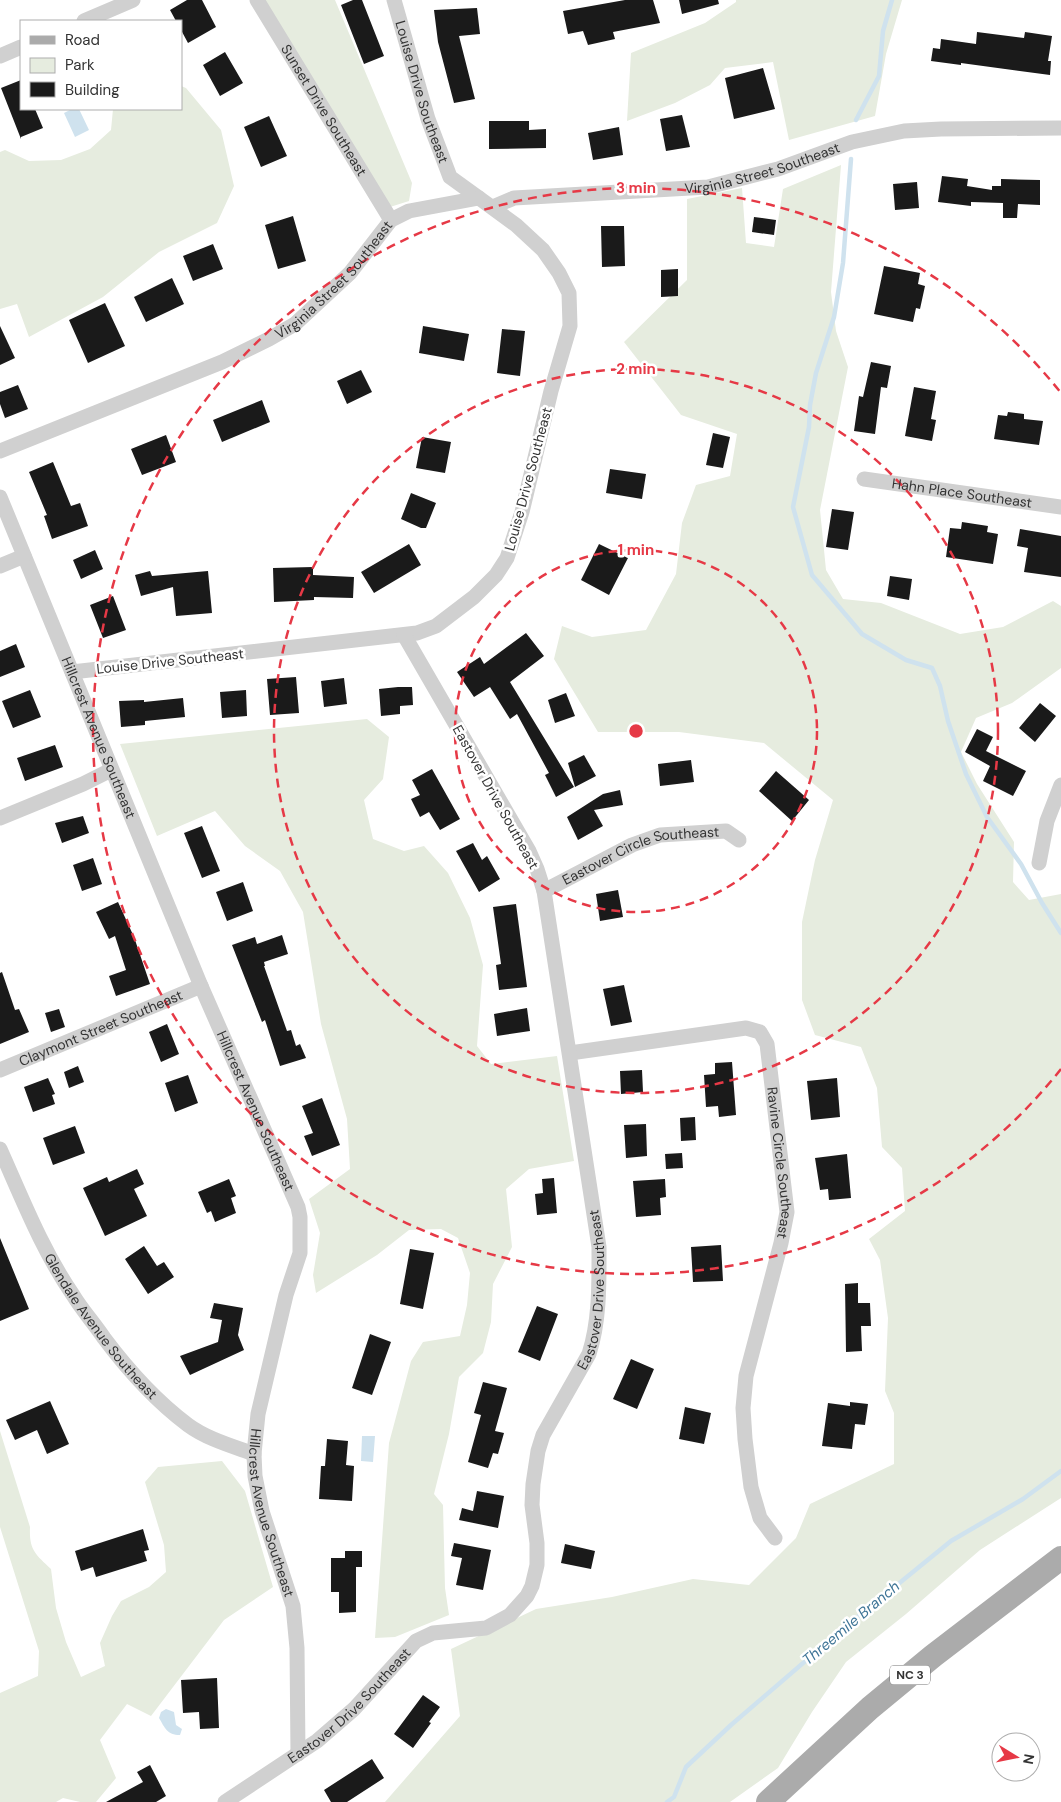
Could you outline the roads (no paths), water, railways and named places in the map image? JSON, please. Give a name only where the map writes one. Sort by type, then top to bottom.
[{"type":"main road","name":"NC 3","points":[[768,1802],[870,1708],[933,1656],[1061,1558]]},
{"type":"street","points":[[86,20],[133,0]]},
{"type":"street","name":"Sunset Drive Southeast","points":[[257,0],[391,220]]},
{"type":"street","name":"Louise Drive Southeast","points":[[394,1],[428,119],[446,169],[450,177],[479,198]]},
{"type":"street","points":[[0,56],[20,48]]},
{"type":"street","name":"Virginia Street Southeast","points":[[493,207],[514,198],[708,186],[778,169],[852,142],[904,131],[1061,128]]},
{"type":"street","points":[[479,198],[493,207]]},
{"type":"street","name":"Virginia Street Southeast","points":[[0,451],[222,362],[269,340],[295,324],[350,273],[391,220],[409,211],[479,198]]},
{"type":"street","name":"Louise Drive Southeast","points":[[72,672],[417,633],[436,626],[450,617],[496,575],[507,558],[522,512],[551,391],[570,326],[568,294],[560,272],[543,250],[493,207]]},
{"type":"street","name":"Hahn Place Southeast","points":[[864,479],[1061,507]]},
{"type":"street","name":"Hillcrest Avenue Southeast","points":[[0,497],[201,986],[298,1207],[300,1217],[300,1254],[286,1295],[258,1414],[254,1454],[254,1476],[262,1512],[293,1606],[297,1648],[298,1754]]},
{"type":"street","points":[[0,566],[24,556]]},
{"type":"street","name":"Eastover Drive Southeast","points":[[225,1802],[298,1754],[354,1709],[416,1641],[433,1633],[486,1628],[510,1615],[527,1596],[532,1586],[537,1565],[537,1543],[532,1505],[538,1451],[543,1435],[589,1354],[594,1340],[599,1247],[544,891],[529,851],[404,635]]},
{"type":"street","points":[[0,818],[83,784],[111,770]]},
{"type":"street","points":[[1039,862],[1047,821],[1061,785]]},
{"type":"street","name":"Eastover Circle Southeast","points":[[544,891],[632,845],[660,835],[726,831],[739,840]]},
{"type":"street","name":"Claymont Street Southeast","points":[[0,1070],[201,986]]},
{"type":"street","name":"Ravine Circle Southeast","points":[[570,1053],[746,1028],[760,1032],[767,1044],[787,1212],[781,1243],[746,1376],[743,1408],[751,1487],[760,1518],[774,1538]]},
{"type":"street","name":"Glendale Avenue Southeast","points":[[0,1148],[31,1218],[54,1263],[72,1294],[117,1355],[148,1391],[188,1426],[207,1436],[254,1454]]},
{"type":"water","points":[[70,110],[79,110],[89,130],[75,137],[64,113]]},
{"type":"water","points":[[362,1436],[375,1436],[373,1462],[361,1461]]},
{"type":"water","points":[[166,1709],[174,1712],[176,1725],[182,1729],[180,1735],[169,1732],[159,1718],[161,1712]]},
{"type":"waterway","points":[[856,120],[879,76],[883,31],[892,0]]},
{"type":"waterway","points":[[851,159],[843,263],[834,317],[816,373],[810,405],[809,427],[793,507],[812,575],[862,634],[906,660],[932,668],[940,686],[948,721],[966,774],[987,817],[1021,864],[1061,933]]},
{"type":"waterway","name":"Threemile Branch","points":[[667,1802],[674,1797],[686,1767],[731,1725],[838,1633],[951,1541],[1023,1499],[1061,1471]]}]
